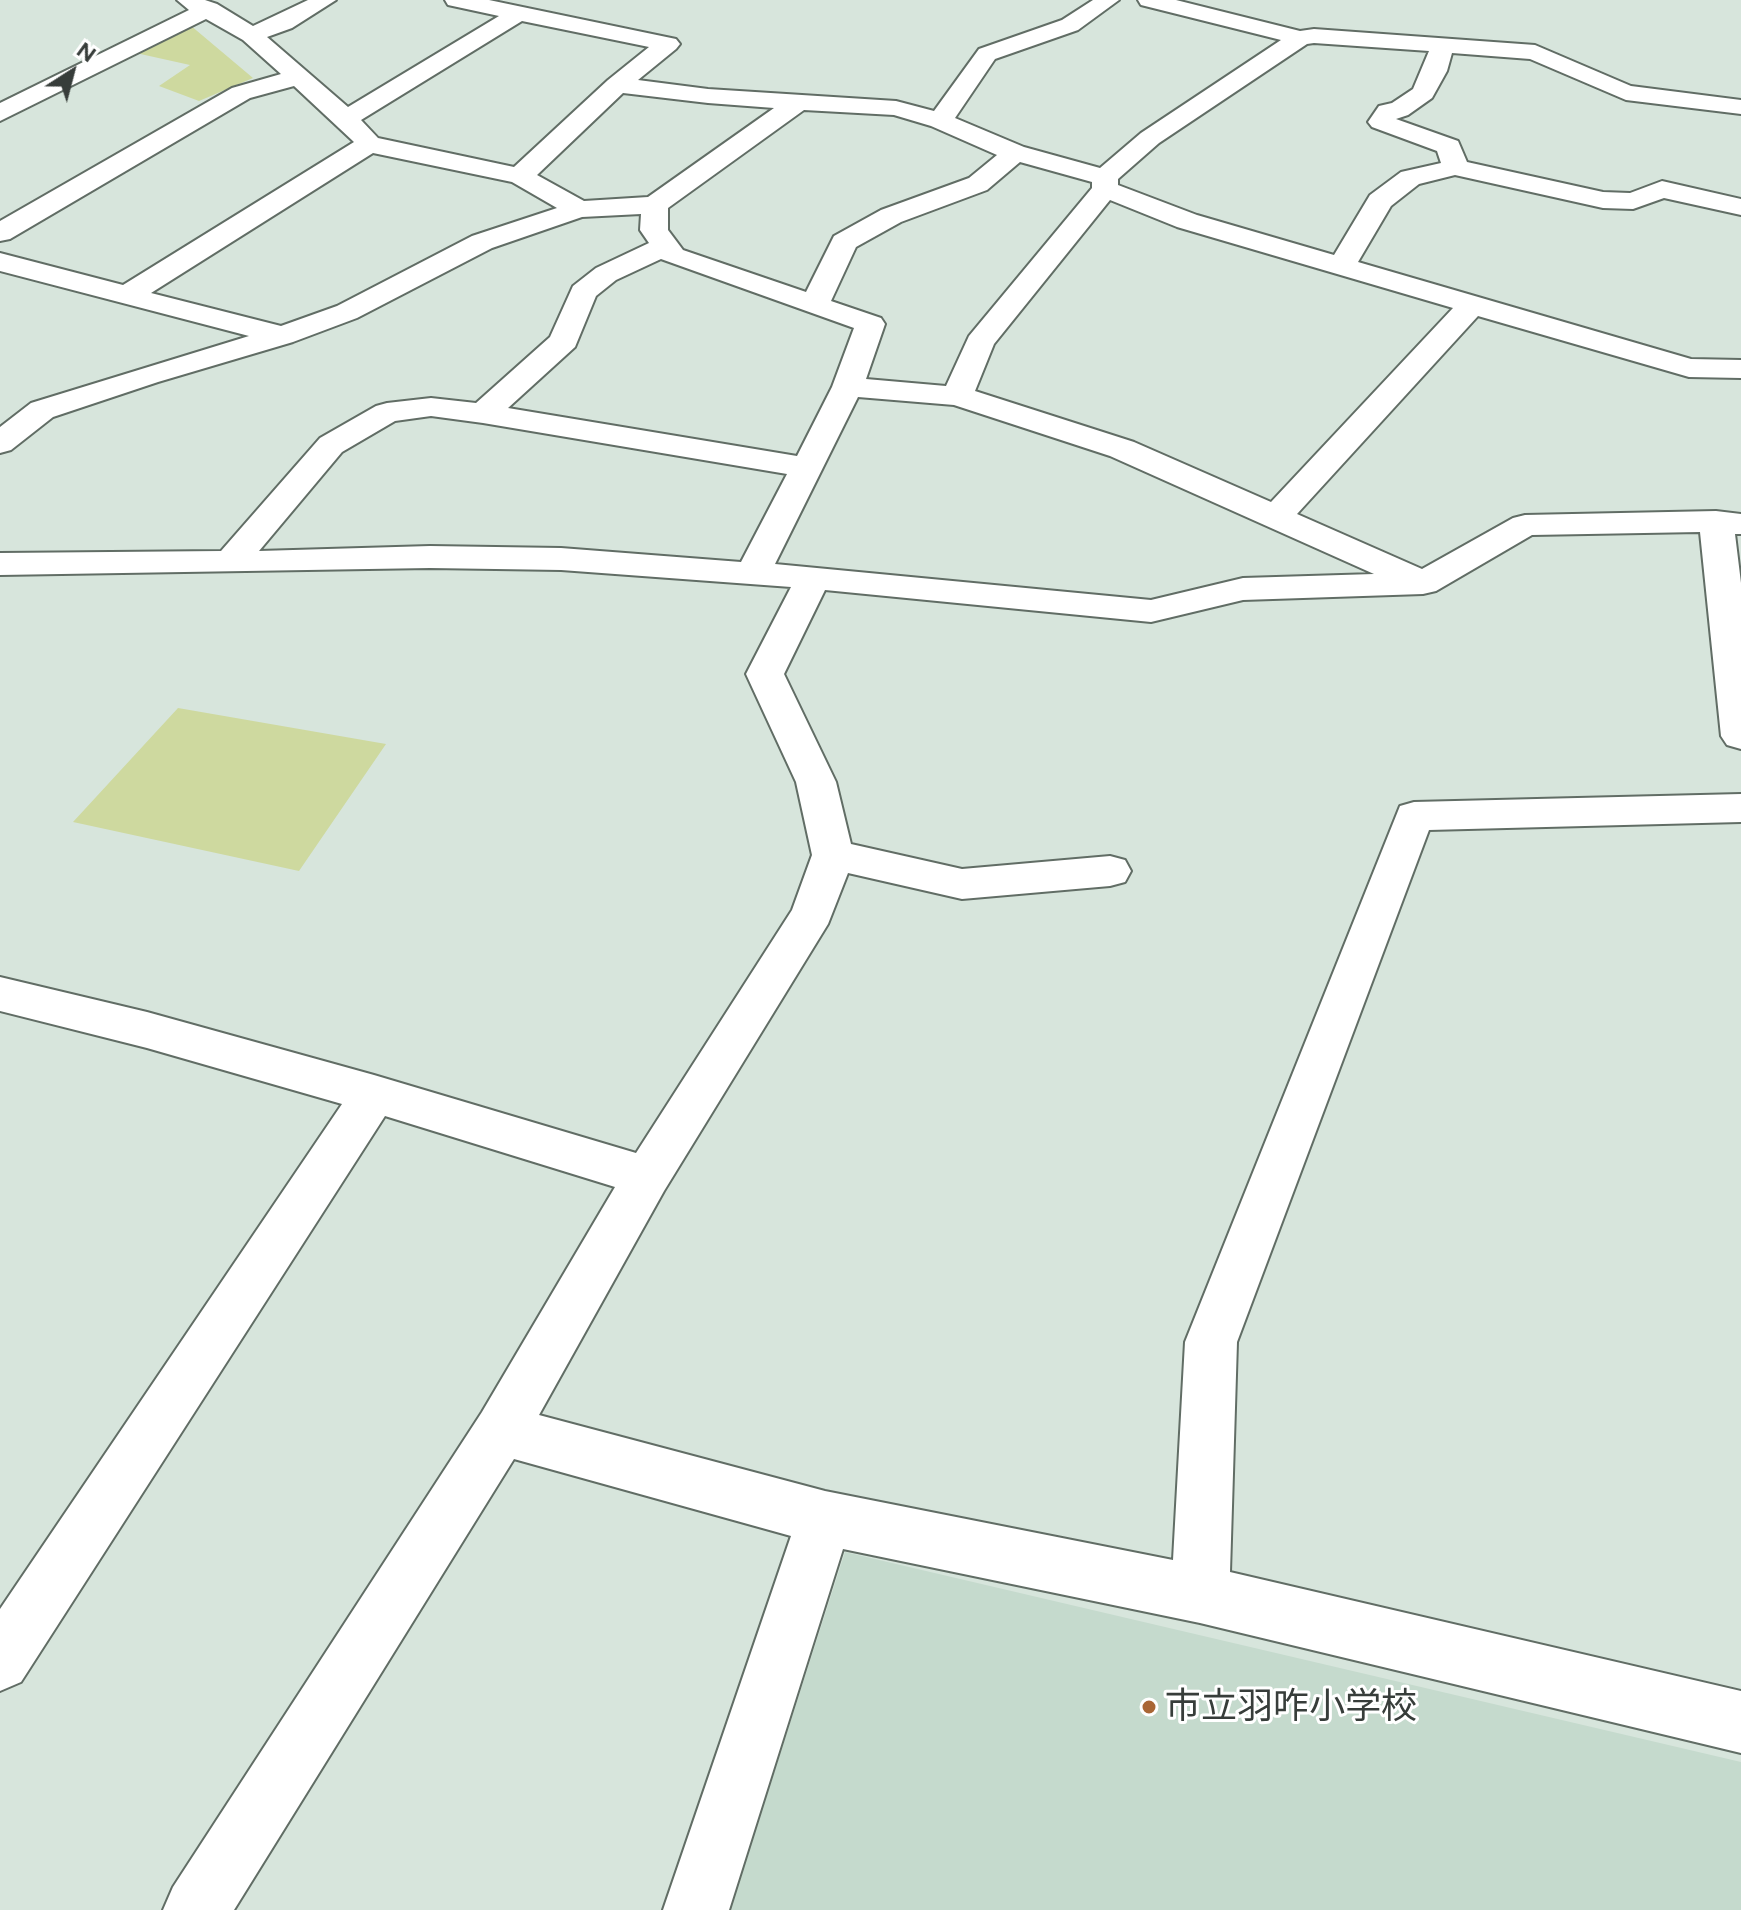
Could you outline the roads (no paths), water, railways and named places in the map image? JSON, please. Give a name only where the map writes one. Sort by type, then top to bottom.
[{"type":"street","points":[[251,35],[284,23],[325,0]]},
{"type":"street","points":[[456,0],[668,44],[617,85],[520,176]]},
{"type":"street","points":[[940,121],[987,54],[1070,25],[1108,0]]},
{"type":"street","points":[[1149,0],[1312,29],[1535,52],[1626,93],[1741,107]]},
{"type":"street","points":[[0,113],[199,4],[251,35],[346,118],[369,144],[520,176],[579,209]]},
{"type":"street","points":[[346,118],[517,14]]},
{"type":"street","points":[[957,396],[980,342],[1105,183],[1150,138],[1312,29]]},
{"type":"street","points":[[1443,44],[1435,71],[1423,93],[1399,110],[1388,111],[1381,122],[1449,146],[1455,167]]},
{"type":"street","points":[[0,233],[241,93],[298,77]]},
{"type":"street","points":[[617,85],[797,103],[896,108],[940,121],[1015,153],[1105,183],[1187,221],[1689,368],[1741,369]]},
{"type":"street","points":[[0,443],[42,410],[147,375],[282,336],[347,312],[482,242],[579,209],[655,205],[797,103]]},
{"type":"street","points":[[126,296],[369,144]]},
{"type":"street","points":[[814,305],[844,242],[891,216],[978,184],[1015,153]]},
{"type":"street","points":[[1342,266],[1380,201],[1410,178],[1455,167],[1603,200],[1633,201],[1662,189],[1741,207]]},
{"type":"street","points":[[655,205],[654,230],[673,256],[870,324],[848,387],[752,575]]},
{"type":"street","points":[[483,413],[564,341],[583,292],[606,274],[666,246]]},
{"type":"street","points":[[0,262],[282,336]]},
{"type":"street","points":[[1274,519],[1474,303]]},
{"type":"street","points":[[848,387],[957,396],[1122,449],[1423,583]]},
{"type":"street","points":[[232,561],[331,445],[387,413],[431,407],[483,413],[806,467]]},
{"type":"street","points":[[0,564],[430,557],[546,559],[813,578],[1151,611],[1243,589],[1423,583],[1525,525],[1733,518],[1741,736]]},
{"type":"street","points":[[196,1910],[501,1430],[647,1177],[813,913],[833,855],[816,782],[765,674],[813,578]]},
{"type":"street","points":[[1200,1594],[1211,1342],[1414,816],[1741,808]]},
{"type":"street","points":[[833,855],[962,884],[1110,871]]},
{"type":"street","points":[[0,994],[147,1030],[374,1094],[647,1177]]},
{"type":"street","points":[[0,1661],[374,1094]]},
{"type":"street","points":[[501,1430],[825,1518],[1200,1594],[1741,1722]]},
{"type":"street","points":[[696,1910],[825,1518]]},
{"type":"place","name":"市立羽咋小学校","points":[[1149,1707]]}]
